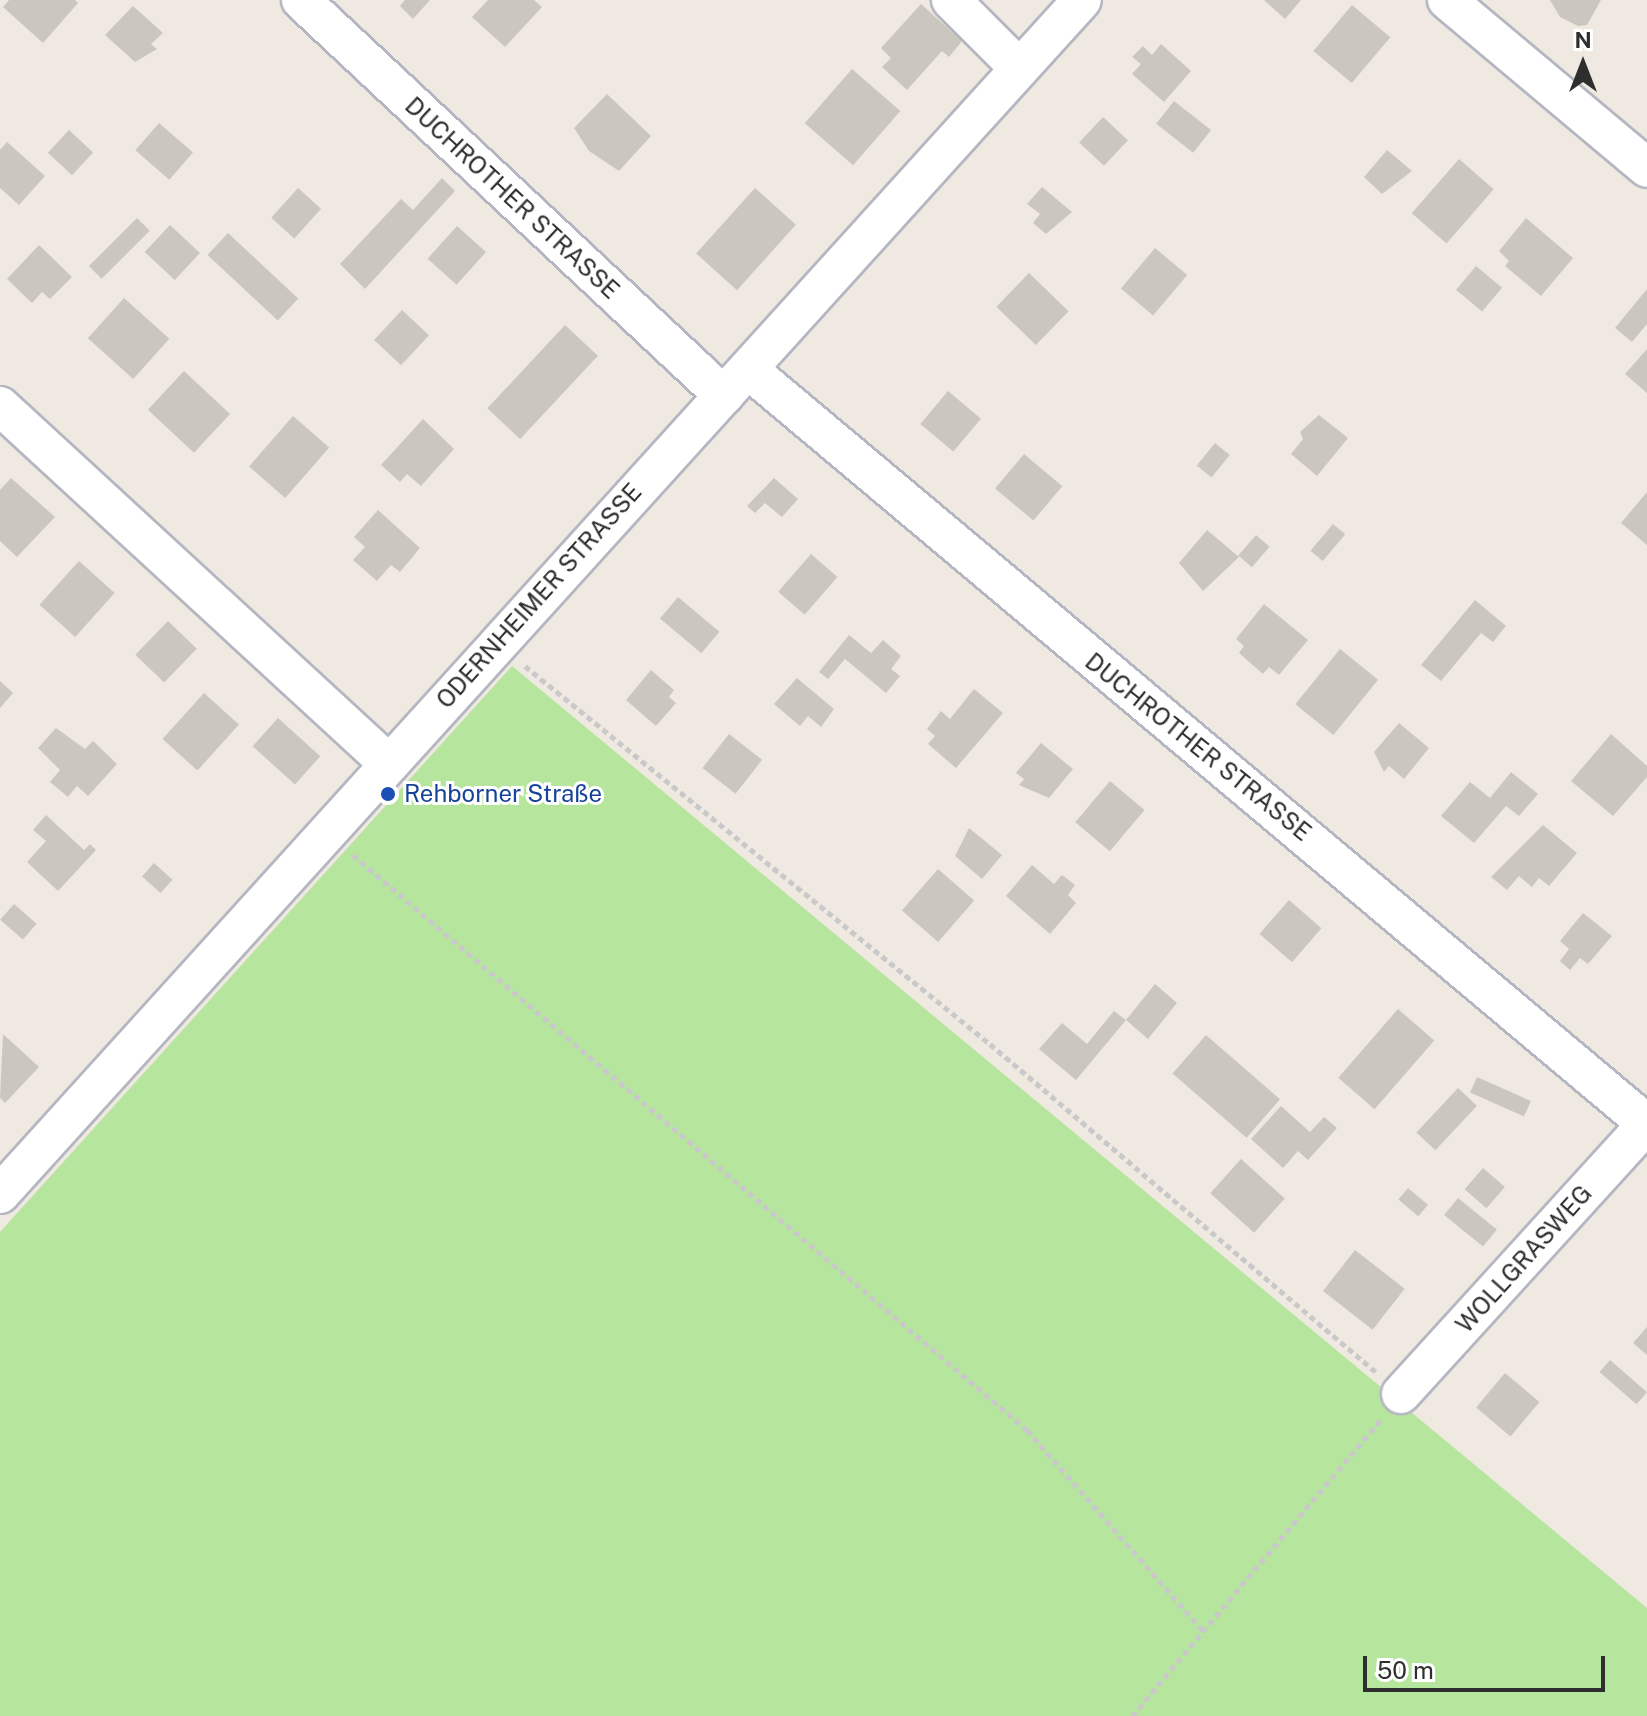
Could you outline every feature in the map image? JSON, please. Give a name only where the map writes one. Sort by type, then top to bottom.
[{"type":"street","name":"DUCHROTHER STRASSE","points":[[301,0],[736,383],[1647,1124]]},
{"type":"street","points":[[951,0],[1019,68]]},
{"type":"street","name":"ODERNHEIMER STRASSE","points":[[0,1194],[1082,0]]},
{"type":"street","points":[[1447,0],[1647,168]]},
{"type":"street","points":[[0,406],[389,764]]},
{"type":"street","name":"WOLLGRASWEG","points":[[1401,1394],[1647,1124]]},
{"type":"path","points":[[555,689],[1401,1394],[1132,1716]]},
{"type":"path","points":[[343,847],[1027,1430],[1204,1632]]},
{"type":"green space","points":[[512,666],[1647,1608],[1647,1716],[0,1716],[0,1232]]},
{"type":"building","points":[[9,0],[75,0],[78,3],[43,43],[3,7]]},
{"type":"building","points":[[405,0],[430,0],[413,19],[400,6]]},
{"type":"building","points":[[488,0],[534,0],[542,7],[505,47],[472,17]]},
{"type":"building","points":[[1264,0],[1301,0],[1285,19]]},
{"type":"building","points":[[1550,0],[1601,0],[1587,25],[1578,26],[1560,17]]},
{"type":"building","points":[[921,4],[962,41],[949,57],[942,51],[907,90],[882,67],[891,58],[881,48]]},
{"type":"building","points":[[1352,5],[1390,37],[1352,83],[1313,51]]},
{"type":"building","points":[[133,6],[163,33],[151,44],[157,49],[135,62],[105,35]]},
{"type":"building","points":[[1161,44],[1191,71],[1164,102],[1132,74],[1141,64],[1132,57],[1143,46],[1152,55]]},
{"type":"building","points":[[852,69],[900,111],[853,165],[805,123]]},
{"type":"building","points":[[607,94],[651,136],[619,171],[589,151],[574,128]]},
{"type":"building","points":[[1174,101],[1211,130],[1193,153],[1156,124]]},
{"type":"building","points":[[1103,117],[1128,140],[1104,166],[1079,143]]},
{"type":"building","points":[[159,123],[193,153],[169,180],[135,150]]},
{"type":"building","points":[[69,130],[93,153],[72,175],[48,153]]},
{"type":"building","points":[[7,142],[45,176],[19,205],[0,188],[0,150]]},
{"type":"building","points":[[1387,150],[1412,171],[1382,194],[1364,177]]},
{"type":"building","points":[[1459,159],[1494,189],[1446,244],[1412,213]]},
{"type":"building","points":[[442,178],[455,191],[365,289],[340,264],[401,199],[413,210]]},
{"type":"building","points":[[1042,187],[1072,212],[1046,234],[1033,223],[1040,214],[1027,204]]},
{"type":"building","points":[[298,188],[321,209],[294,238],[271,218]]},
{"type":"building","points":[[755,188],[796,225],[737,290],[696,253]]},
{"type":"building","points":[[137,218],[150,231],[102,279],[89,266]]},
{"type":"building","points":[[1526,218],[1573,258],[1541,296],[1505,266],[1509,261],[1499,251]]},
{"type":"building","points":[[170,225],[200,253],[175,280],[145,252]]},
{"type":"building","points":[[457,226],[486,252],[457,285],[428,259]]},
{"type":"building","points":[[228,233],[298,298],[278,320],[208,255]]},
{"type":"building","points":[[39,245],[72,277],[50,299],[42,292],[32,303],[7,279]]},
{"type":"building","points":[[1155,248],[1187,275],[1153,316],[1121,289]]},
{"type":"building","points":[[1476,266],[1502,288],[1482,312],[1456,290]]},
{"type":"building","points":[[1029,273],[1069,311],[1036,345],[996,307]]},
{"type":"building","points":[[1647,289],[1647,324],[1632,342],[1615,328]]},
{"type":"building","points":[[124,298],[169,339],[133,379],[88,338]]},
{"type":"building","points":[[402,310],[429,335],[401,365],[374,340]]},
{"type":"building","points":[[565,325],[598,356],[520,439],[487,408]]},
{"type":"building","points":[[1647,349],[1647,393],[1625,374]]},
{"type":"building","points":[[184,371],[230,414],[194,453],[148,410]]},
{"type":"building","points":[[948,391],[981,419],[953,452],[920,424]]},
{"type":"building","points":[[1319,415],[1348,438],[1317,476],[1291,454],[1303,439],[1300,432]]},
{"type":"building","points":[[293,416],[329,447],[285,498],[249,467]]},
{"type":"building","points":[[423,419],[454,449],[421,486],[407,474],[400,482],[381,465]]},
{"type":"building","points":[[1215,443],[1230,455],[1212,477],[1197,466]]},
{"type":"building","points":[[1024,454],[1062,486],[1033,521],[995,488]]},
{"type":"building","points":[[11,478],[55,517],[17,557],[0,541],[0,490]]},
{"type":"building","points":[[774,478],[798,499],[782,517],[765,503],[755,513],[747,506]]},
{"type":"building","points":[[1647,492],[1647,545],[1621,523]]},
{"type":"building","points":[[378,510],[420,548],[400,572],[391,565],[377,581],[353,560],[365,547],[354,537]]},
{"type":"building","points":[[1333,524],[1345,534],[1323,561],[1311,551]]},
{"type":"building","points":[[1207,530],[1239,557],[1203,591],[1179,563]]},
{"type":"building","points":[[1256,535],[1270,547],[1252,567],[1238,555]]},
{"type":"building","points":[[811,554],[837,577],[805,615],[778,592]]},
{"type":"building","points":[[79,561],[115,593],[75,637],[40,605]]},
{"type":"building","points":[[678,597],[719,632],[701,653],[660,618]]},
{"type":"building","points":[[1475,600],[1506,626],[1493,642],[1481,633],[1441,681],[1421,665]]},
{"type":"building","points":[[1264,604],[1308,640],[1279,675],[1269,667],[1263,674],[1239,653],[1244,646],[1236,639]]},
{"type":"building","points":[[168,621],[197,649],[164,683],[135,655]]},
{"type":"building","points":[[849,635],[871,653],[883,640],[901,656],[891,669],[900,676],[886,693],[845,659],[828,679],[819,672]]},
{"type":"building","points":[[1340,649],[1378,680],[1333,735],[1295,704]]},
{"type":"building","points":[[651,670],[674,690],[669,697],[676,703],[656,726],[626,700]]},
{"type":"building","points":[[797,678],[834,709],[821,727],[808,716],[800,726],[774,704]]},
{"type":"building","points":[[0,681],[13,693],[0,708]]},
{"type":"building","points":[[974,689],[1003,713],[956,768],[928,744],[935,736],[927,729],[941,711],[950,719]]},
{"type":"building","points":[[204,693],[239,724],[197,771],[163,739]]},
{"type":"building","points":[[278,718],[320,756],[295,784],[253,746]]},
{"type":"building","points":[[1399,723],[1429,748],[1404,779],[1389,766],[1384,772],[1374,752]]},
{"type":"building","points":[[56,728],[85,749],[93,741],[117,764],[88,796],[77,786],[68,797],[50,782],[60,770],[38,748]]},
{"type":"building","points":[[729,734],[762,760],[736,794],[703,768]]},
{"type":"building","points":[[1611,734],[1647,766],[1647,777],[1613,816],[1571,781]]},
{"type":"building","points":[[1041,743],[1073,769],[1049,798],[1019,785],[1024,779],[1016,773]]},
{"type":"building","points":[[1511,772],[1538,794],[1519,816],[1506,806],[1474,843],[1441,816],[1470,782],[1490,798]]},
{"type":"building","points":[[1110,781],[1144,810],[1110,851],[1075,822]]},
{"type":"building","points":[[46,815],[84,850],[90,844],[96,850],[58,891],[27,862],[46,841],[33,830]]},
{"type":"building","points":[[1543,825],[1577,853],[1549,886],[1539,878],[1532,887],[1519,876],[1507,890],[1491,877]]},
{"type":"building","points":[[969,828],[1002,855],[982,879],[955,856]]},
{"type":"building","points":[[154,863],[173,880],[161,893],[142,876]]},
{"type":"building","points":[[1032,865],[1054,884],[1062,875],[1075,885],[1068,895],[1076,903],[1050,934],[1006,896]]},
{"type":"building","points":[[938,869],[974,900],[938,942],[902,911]]},
{"type":"building","points":[[1289,900],[1321,928],[1292,962],[1259,934]]},
{"type":"building","points":[[14,904],[37,924],[23,940],[0,920]]},
{"type":"building","points":[[1583,913],[1612,936],[1588,964],[1580,958],[1570,970],[1560,961],[1569,949],[1560,941]]},
{"type":"building","points":[[1155,984],[1177,1003],[1148,1039],[1126,1020]]},
{"type":"building","points":[[1398,1009],[1434,1040],[1375,1109],[1338,1078]]},
{"type":"building","points":[[1114,1011],[1126,1020],[1076,1080],[1039,1049],[1062,1023],[1087,1044]]},
{"type":"building","points":[[3,1034],[39,1067],[5,1103],[0,1098]]},
{"type":"building","points":[[1206,1035],[1280,1099],[1247,1138],[1173,1073]]},
{"type":"building","points":[[1477,1077],[1531,1101],[1524,1117],[1470,1093]]},
{"type":"building","points":[[1458,1088],[1477,1106],[1435,1150],[1416,1133]]},
{"type":"building","points":[[1281,1106],[1310,1132],[1324,1117],[1337,1128],[1308,1160],[1298,1151],[1283,1168],[1251,1139]]},
{"type":"building","points":[[1241,1159],[1285,1198],[1254,1233],[1210,1193]]},
{"type":"building","points":[[1483,1168],[1505,1187],[1487,1208],[1465,1189]]},
{"type":"building","points":[[1408,1188],[1428,1205],[1418,1216],[1398,1199]]},
{"type":"building","points":[[1458,1198],[1497,1229],[1483,1247],[1444,1215]]},
{"type":"building","points":[[1355,1250],[1405,1289],[1373,1330],[1323,1291]]},
{"type":"building","points":[[1647,1327],[1647,1355],[1633,1343]]},
{"type":"building","points":[[1610,1360],[1647,1392],[1636,1404],[1600,1372]]},
{"type":"building","points":[[1505,1373],[1539,1402],[1511,1436],[1476,1407]]},
{"type":"place","name":"Rehborner Straße","points":[[388,794]]}]
